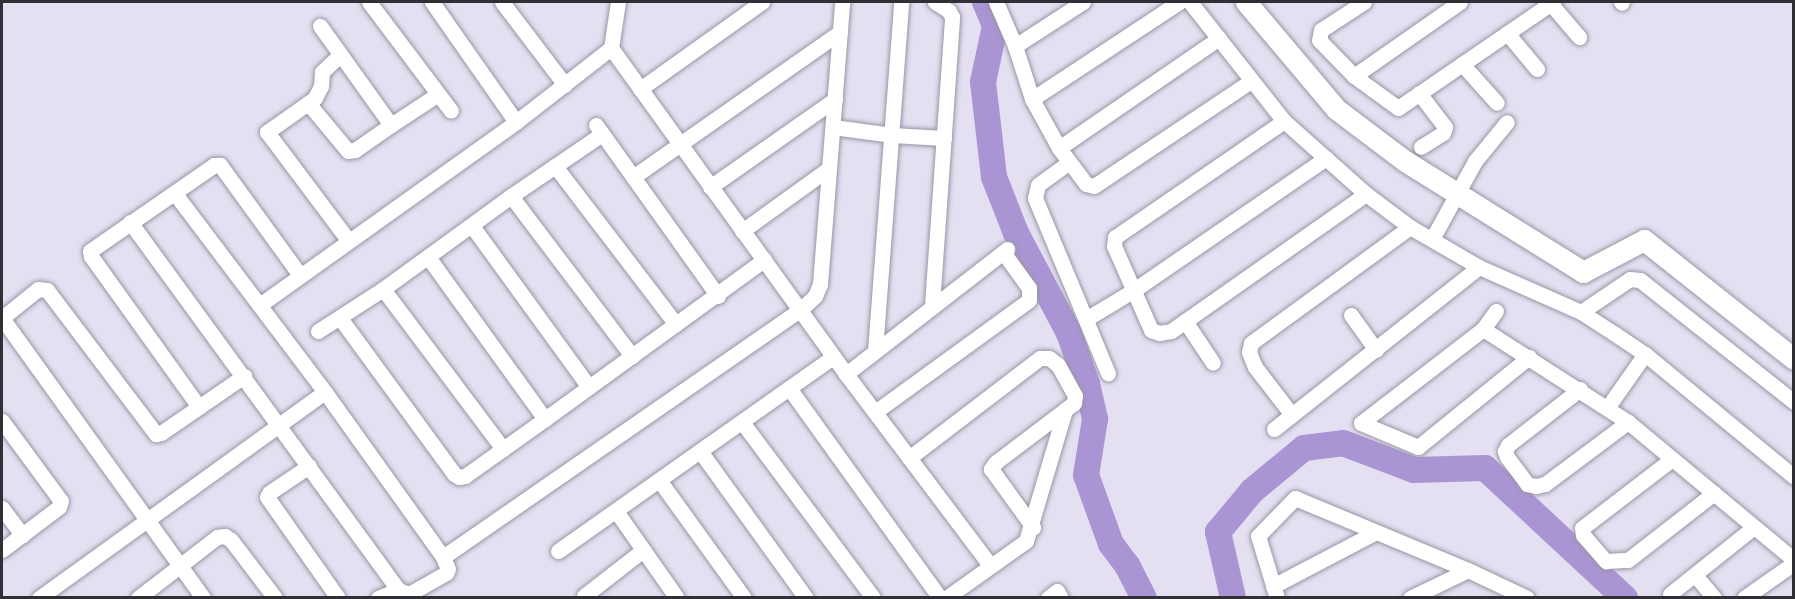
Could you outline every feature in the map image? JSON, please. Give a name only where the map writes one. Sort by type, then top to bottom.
[{"type":"street","points":[[369,2],[451,111]]},
{"type":"street","points":[[432,2],[516,122]]},
{"type":"street","points":[[502,2],[565,85]]},
{"type":"street","points":[[261,304],[516,122],[611,48],[618,2]]},
{"type":"street","points":[[640,89],[762,2]]},
{"type":"street","points":[[443,557],[800,310],[815,296],[820,284],[842,2]]},
{"type":"street","points":[[875,351],[901,2]]},
{"type":"street","points":[[932,305],[952,17],[949,11],[935,2]]},
{"type":"street","points":[[996,2],[1015,46],[1032,99],[1068,163],[1086,184],[1094,186],[1251,81]]},
{"type":"street","points":[[1015,46],[1083,2]]},
{"type":"street","points":[[1032,99],[1179,2]]},
{"type":"street","points":[[1190,2],[1284,121],[1366,194],[1410,227],[1479,267],[1581,312],[1645,354],[1794,477]]},
{"type":"street","points":[[1246,2],[1336,109],[1405,161],[1583,272],[1644,240],[1794,359]]},
{"type":"street","points":[[1364,2],[1318,34],[1319,40],[1354,76],[1398,108],[1552,2],[1579,37]]},
{"type":"street","points":[[1354,76],[1460,2]]},
{"type":"street","points":[[320,26],[391,125]]},
{"type":"street","points":[[633,177],[840,32]]},
{"type":"street","points":[[1507,33],[1537,69]]},
{"type":"street","points":[[1059,148],[1219,38]]},
{"type":"street","points":[[611,48],[846,375],[990,565]]},
{"type":"street","points":[[340,55],[322,72],[319,93],[267,132],[348,240]]},
{"type":"street","points":[[1462,64],[1497,103]]},
{"type":"street","points":[[1419,93],[1445,127],[1443,132],[1422,147]]},
{"type":"street","points":[[308,103],[348,151],[355,150],[438,94]]},
{"type":"street","points":[[710,187],[835,99]]},
{"type":"street","points":[[1284,121],[1116,236],[1114,246],[1134,290],[1146,324],[1153,332],[1171,331],[1366,194]]},
{"type":"street","points":[[1432,239],[1459,195],[1475,161],[1507,122]]},
{"type":"street","points":[[833,127],[892,135],[944,138]]},
{"type":"street","points":[[318,331],[383,290],[555,166],[599,130],[718,296]]},
{"type":"street","points":[[1086,319],[1134,290],[1326,158]]},
{"type":"street","points":[[1068,163],[1038,185],[1035,198],[1108,373]]},
{"type":"street","points":[[199,407],[90,253],[130,222],[175,194],[214,165],[220,165],[300,275]]},
{"type":"street","points":[[555,166],[676,324]]},
{"type":"street","points":[[742,231],[828,169]]},
{"type":"street","points":[[130,222],[398,590],[408,594],[446,573],[448,569],[443,557],[261,304],[175,194]]},
{"type":"street","points":[[511,196],[632,356]]},
{"type":"street","points":[[472,226],[589,387]]},
{"type":"street","points":[[1292,415],[1255,367],[1250,352],[1251,343],[1410,227]]},
{"type":"street","points":[[846,375],[932,305],[1005,250],[1029,288],[1029,300],[875,412]]},
{"type":"street","points":[[428,257],[545,419]]},
{"type":"street","points":[[340,318],[454,474],[465,476],[718,296],[764,260]]},
{"type":"street","points":[[1274,429],[1479,267]]},
{"type":"street","points":[[1581,312],[1630,279],[1640,280],[1794,402]]},
{"type":"street","points":[[203,597],[2,318],[43,288],[156,434],[244,376]]},
{"type":"street","points":[[383,290],[503,449]]},
{"type":"street","points":[[1496,311],[1483,329],[1361,423],[1418,447],[1529,357]]},
{"type":"street","points":[[1351,315],[1376,350]]},
{"type":"street","points":[[1185,321],[1213,363]]},
{"type":"street","points":[[1483,329],[1580,389],[1628,422],[1794,561],[1744,597]]},
{"type":"street","points":[[1607,408],[1645,354]]},
{"type":"street","points":[[558,551],[833,357]]},
{"type":"street","points":[[909,458],[1040,358],[1049,358],[1058,365],[1074,396],[1074,403],[996,462],[991,469],[1033,526]]},
{"type":"street","points":[[789,388],[940,597]]},
{"type":"street","points":[[1580,389],[1508,445],[1505,451],[1507,457],[1527,484],[1536,486],[1545,484],[1628,422]]},
{"type":"street","points":[[39,597],[325,392]]},
{"type":"street","points":[[946,597],[1026,541],[1033,526],[1065,410]]},
{"type":"street","points":[[2,421],[61,501],[59,507],[2,550]]},
{"type":"street","points":[[742,422],[873,597]]},
{"type":"street","points":[[700,452],[806,597]]},
{"type":"street","points":[[1672,459],[1582,528],[1583,535],[1606,561],[1628,560],[1714,493]]},
{"type":"street","points":[[309,466],[269,493],[267,497],[338,597]]},
{"type":"street","points":[[659,480],[744,597]]},
{"type":"street","points":[[1376,532],[1275,592],[1258,536],[1296,498],[1468,570],[1527,597]]},
{"type":"street","points":[[2,508],[22,535]]},
{"type":"street","points":[[616,511],[675,597]]},
{"type":"street","points":[[1670,594],[1754,527]]},
{"type":"street","points":[[138,597],[217,537],[225,536],[231,540],[275,597]]},
{"type":"street","points":[[584,596],[643,550]]},
{"type":"street","points":[[1410,597],[1468,570]]},
{"type":"street","points":[[1695,574],[1714,597]]},
{"type":"street","points":[[378,597],[398,590]]},
{"type":"street","points":[[1048,597],[1057,591],[1061,597]]},
{"type":"waterway","points":[[985,2],[995,26],[983,82],[994,177],[1016,233],[1069,333],[1087,384],[1095,419],[1086,475],[1111,544],[1127,565],[1144,598]]},
{"type":"waterway","points":[[1233,598],[1218,532],[1252,491],[1304,448],[1343,443],[1414,470],[1485,468],[1625,598]]}]
